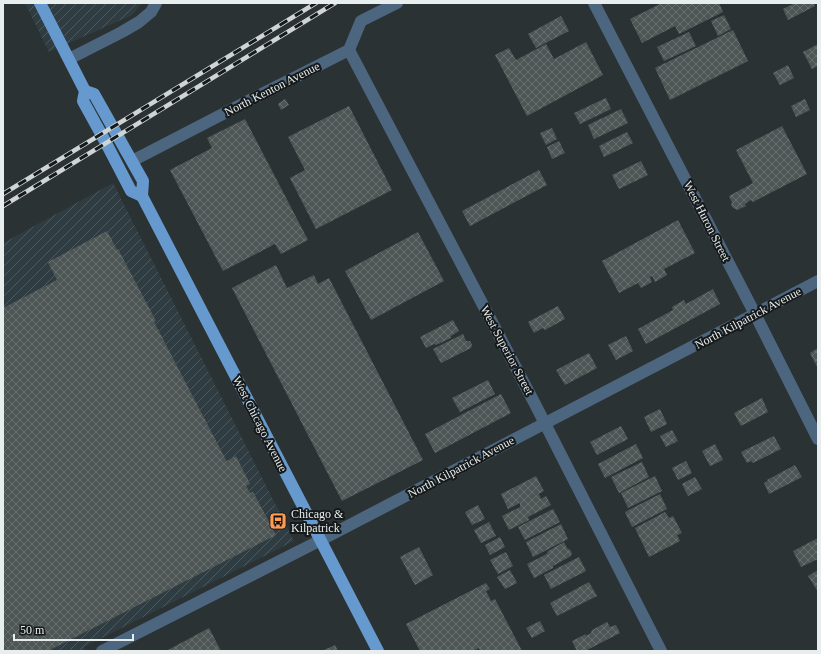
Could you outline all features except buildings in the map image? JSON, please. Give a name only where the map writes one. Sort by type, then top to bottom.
[{"type":"main road","name":"West Chicago Avenue","points":[[40,3],[85,91],[83,100],[131,192],[142,196]]},
{"type":"main road","name":"West Chicago Avenue","points":[[85,91],[94,94],[143,182],[142,196],[378,651]]},
{"type":"street","points":[[69,60],[139,22],[151,12],[156,3]]},
{"type":"street","points":[[349,50],[361,21],[396,3]]},
{"type":"street","name":"West Huron Street","points":[[594,3],[818,439]]},
{"type":"street","name":"North Kenton Avenue","points":[[132,161],[349,50]]},
{"type":"street","name":"West Superior Street","points":[[349,50],[545,423],[661,651]]},
{"type":"street","name":"North Kilpatrick Avenue","points":[[102,651],[320,540],[818,281]]},
{"type":"shaded area","points":[[25,3],[142,3],[132,15],[49,52]]},
{"type":"shaded area","points":[[113,183],[294,541],[84,647],[85,651],[3,651],[3,243]]},
{"type":"railway","points":[[3,194],[316,3]]},
{"type":"railway","points":[[3,206],[335,3]]},
{"type":"place","name":"Chicago & Kilpatrick","points":[[278,521]]}]
